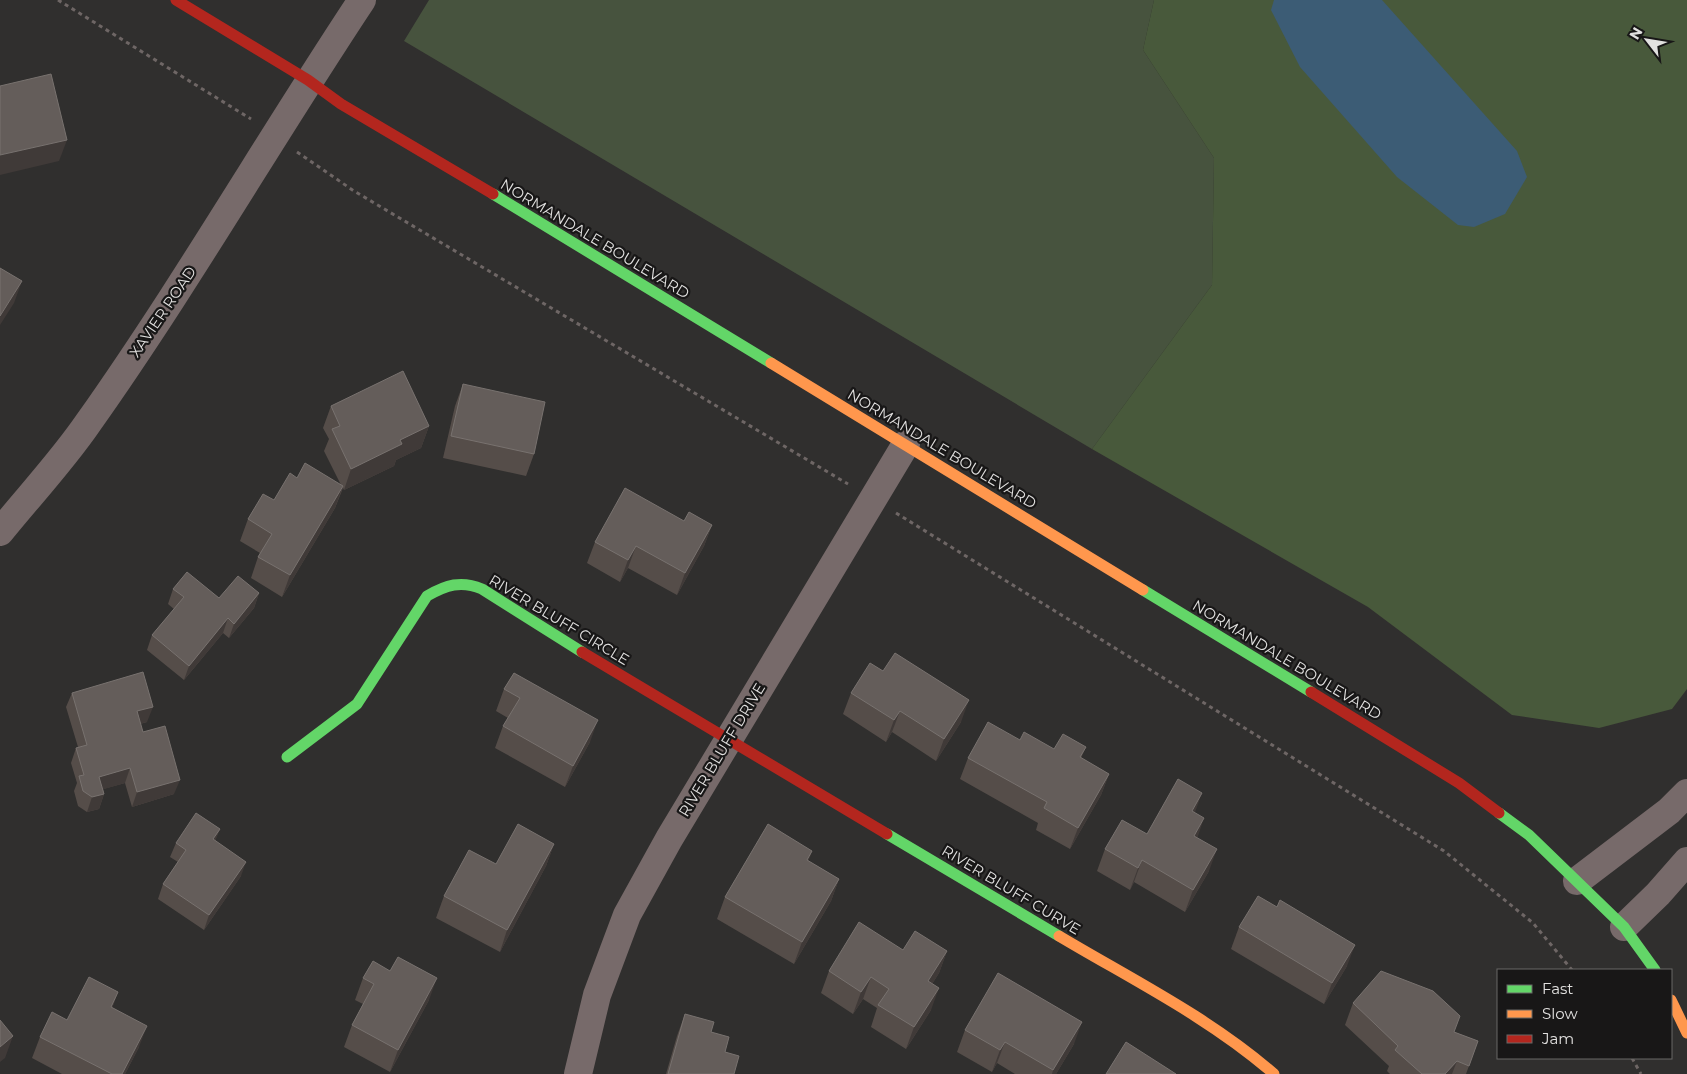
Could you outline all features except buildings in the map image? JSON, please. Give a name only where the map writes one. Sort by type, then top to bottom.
[{"type":"street","name":"NORMANDALE BOULEVARD","points":[[176,0],[308,80],[341,104],[555,231],[906,444],[1459,783],[1529,835],[1624,927],[1654,969]]},
{"type":"street","name":"XAVIER ROAD","points":[[0,532],[87,425],[176,294],[308,80],[362,0]]},
{"type":"street","name":"RIVER BLUFF DRIVE","points":[[578,1074],[597,995],[627,915],[669,839],[906,444]]},
{"type":"street","name":"RIVER BLUFF CIRCLE","points":[[287,757],[358,704],[427,596],[446,586],[466,582],[484,590],[551,634],[729,740]]},
{"type":"street","name":"RIVER BLUFF CURVE","points":[[729,740],[1185,1011],[1250,1053],[1274,1074]]},
{"type":"street","points":[[1577,881],[1669,810],[1687,793]]},
{"type":"street","points":[[1624,927],[1658,894],[1687,861]]},
{"type":"street","points":[[1672,1002],[1687,1033]]},
{"type":"path","points":[[58,0],[276,134],[304,158],[354,191],[873,500],[1444,851],[1533,923],[1571,969]]},
{"type":"path","points":[[1633,1059],[1641,1074]]},
{"type":"green space","points":[[429,0],[1154,0],[1143,50],[1214,158],[1212,285],[1092,449],[404,41]]},
{"type":"green space","points":[[1154,0],[1687,0],[1687,689],[1672,709],[1599,728],[1512,715],[1368,607],[1092,449],[1212,285],[1214,158],[1143,50]]},
{"type":"water","points":[[1274,0],[1382,0],[1517,151],[1527,177],[1505,214],[1474,227],[1458,225],[1397,177],[1300,67],[1271,10]]},
{"type":"traffic: fast","points":[[493,194],[771,363]]},
{"type":"traffic: fast","points":[[287,757],[357,704],[427,596],[441,589],[460,584],[482,589],[582,652]]},
{"type":"traffic: fast","points":[[1143,590],[1311,692]]},
{"type":"traffic: fast","points":[[1499,813],[1529,835],[1624,927],[1654,969]]},
{"type":"traffic: fast","points":[[887,834],[1059,936]]},
{"type":"traffic: slow","points":[[771,363],[1143,590]]},
{"type":"traffic: slow","points":[[1059,936],[1197,1017],[1224,1035],[1274,1074]]},
{"type":"traffic: slow","points":[[1672,1002],[1687,1033]]},
{"type":"traffic: jam","points":[[176,0],[308,80],[341,104],[493,194]]},
{"type":"traffic: jam","points":[[582,652],[887,834]]},
{"type":"traffic: jam","points":[[1311,692],[1459,783],[1499,813]]}]
